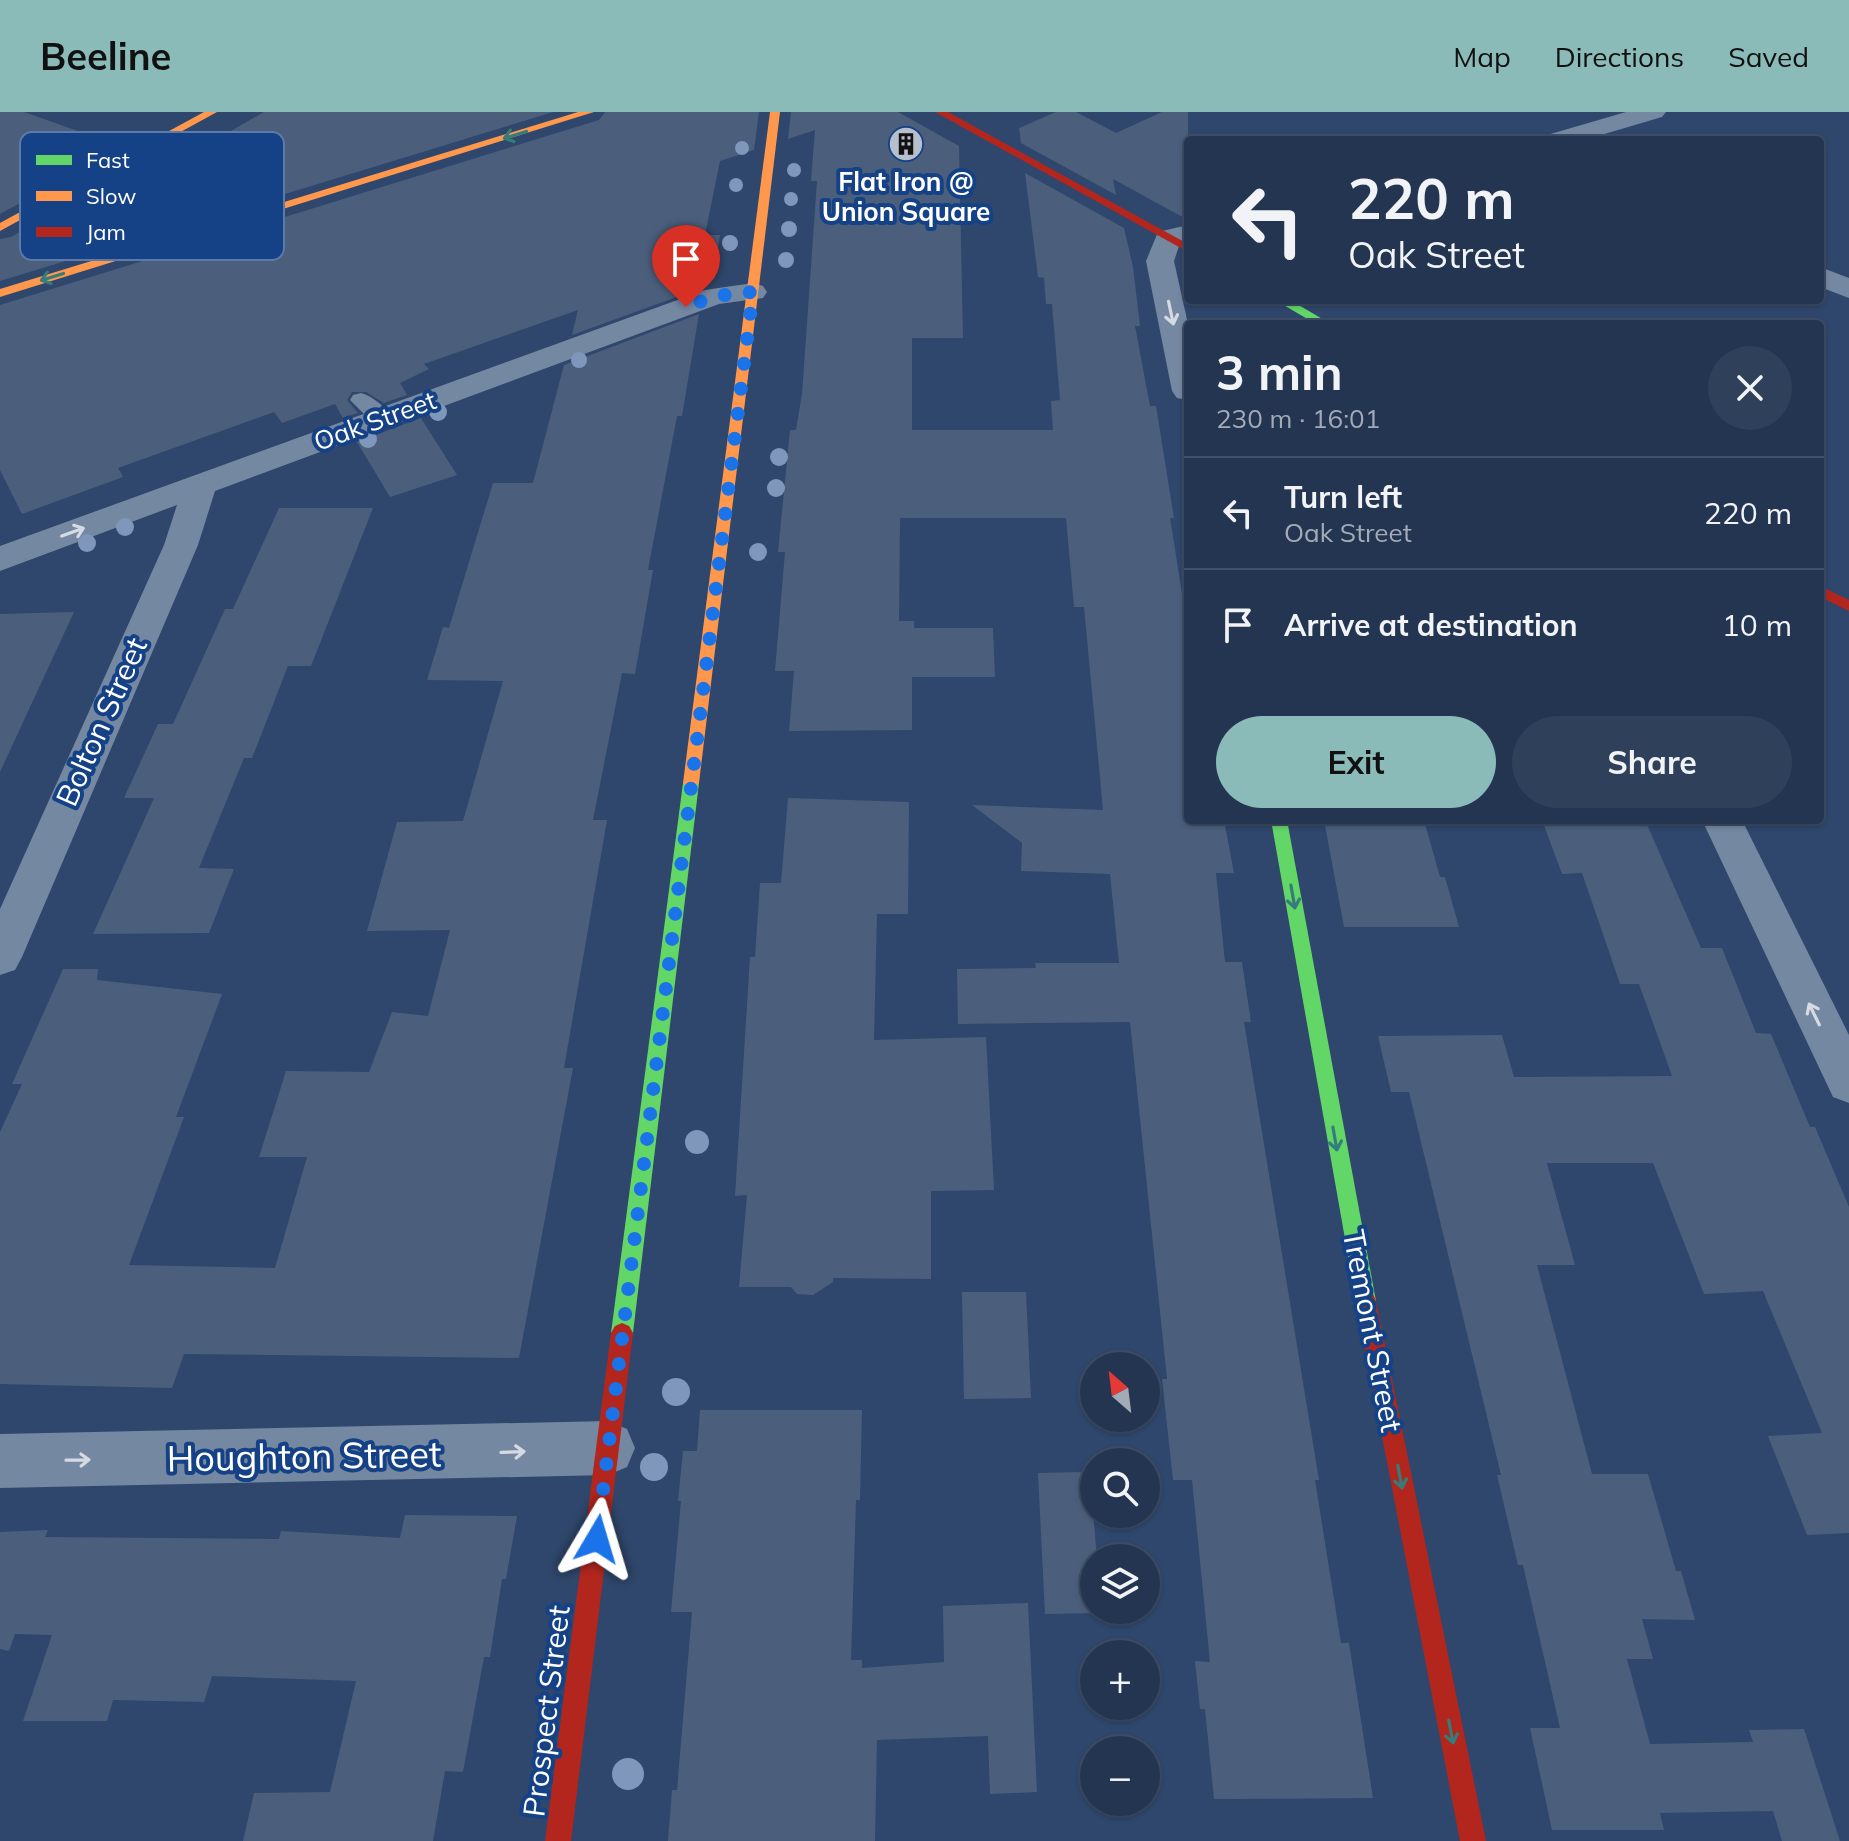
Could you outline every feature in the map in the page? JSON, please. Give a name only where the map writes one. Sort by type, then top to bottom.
[{"type":"main road","points":[[175,132],[212,112]]},
{"type":"main road","points":[[284,206],[589,112]]},
{"type":"main road","name":"Prospect Street","points":[[558,1841],[775,112]]},
{"type":"main road","points":[[940,112],[1181,240]]},
{"type":"main road","points":[[0,228],[20,217]]},
{"type":"main road","points":[[0,293],[107,260]]},
{"type":"main road","points":[[1288,304],[1318,320]]},
{"type":"main road","points":[[1824,593],[1849,606]]},
{"type":"main road","name":"Tremont Street","points":[[1280,824],[1352,1232],[1473,1841]]},
{"type":"street","points":[[1570,136],[1653,112]]},
{"type":"street","points":[[1181,240],[1160,261],[1184,372]]},
{"type":"street","points":[[1824,278],[1849,289]]},
{"type":"street","name":"Oak Street","points":[[5,545],[200,486],[372,409],[715,296],[753,292]]},
{"type":"street","name":"Bolton Street","points":[[0,957],[181,545],[200,486]]},
{"type":"street","points":[[1724,824],[1849,1083]]},
{"type":"street","name":"Houghton Street","points":[[0,1461],[608,1448]]},
{"type":"building","points":[[0,112],[24,112],[81,132],[20,132],[20,203],[0,214]]},
{"type":"building","points":[[264,112],[553,112],[284,194],[284,132],[229,132]]},
{"type":"building","points":[[605,112],[759,112],[754,150],[720,161],[705,235],[720,235],[714,276],[704,287],[572,335],[578,310],[424,364],[429,369],[400,383],[407,395],[384,403],[366,392],[352,392],[347,400],[358,413],[343,418],[335,404],[282,423],[274,412],[118,468],[123,477],[22,514],[0,470],[0,305],[146,260],[284,260],[284,217],[599,120]]},
{"type":"building","points":[[791,112],[898,112],[959,146],[963,338],[912,338],[912,430],[1053,430],[1051,401],[1060,400],[1052,304],[1046,304],[1044,278],[1038,277],[1025,173],[1124,228],[1133,267],[1140,326],[1135,326],[1150,406],[1156,406],[1184,606],[1184,824],[1225,824],[1234,873],[1216,873],[1225,962],[1242,962],[1251,1022],[1244,1022],[1319,1480],[1315,1480],[1341,1643],[1349,1643],[1373,1798],[1214,1799],[1205,1709],[1200,1709],[1195,1661],[1210,1662],[1192,1480],[1173,1480],[1162,1379],[1167,1379],[1130,1022],[958,1024],[957,969],[1036,968],[1035,963],[1119,963],[1110,874],[1021,871],[1022,843],[972,805],[1103,810],[1084,607],[1074,607],[1066,518],[900,518],[899,621],[914,621],[914,628],[993,628],[995,677],[912,677],[912,730],[789,731],[794,671],[775,671],[785,552],[778,552],[790,430],[796,430],[802,394],[817,181],[811,181],[815,130],[788,139]]},
{"type":"building","points":[[1056,112],[1076,112],[1116,133],[1162,112],[1188,112],[1188,136],[1184,136],[1184,218],[1113,179],[1116,195],[1021,143],[1019,128]]},
{"type":"building","points":[[20,232],[20,260],[69,260],[0,281],[0,239]]},
{"type":"building","points":[[699,314],[682,416],[677,416],[648,570],[653,570],[635,674],[622,673],[593,820],[607,820],[564,1068],[573,1068],[519,1358],[184,1354],[172,1388],[0,1384],[0,1132],[22,1084],[12,1084],[63,969],[98,969],[97,980],[222,994],[176,1117],[184,1117],[129,1265],[275,1268],[307,1157],[259,1157],[286,1071],[369,1072],[392,1012],[428,1016],[450,930],[367,931],[397,822],[463,821],[503,681],[427,680],[443,627],[449,628],[493,483],[533,483],[564,365]]},
{"type":"building","points":[[421,418],[457,475],[390,497],[357,442]]},
{"type":"building","points":[[279,508],[373,508],[311,666],[288,666],[252,758],[244,758],[199,868],[234,869],[209,933],[93,934],[154,798],[124,798],[158,724],[173,724],[225,609],[233,609]]},
{"type":"building","points":[[74,612],[0,772],[0,614]]},
{"type":"building","points":[[788,798],[909,802],[908,914],[877,914],[874,1040],[986,1037],[994,1190],[931,1191],[931,1279],[833,1278],[833,1282],[813,1295],[797,1294],[791,1287],[739,1287],[747,1195],[735,1196],[750,957],[755,957],[760,883],[781,883]]},
{"type":"building","points":[[1325,824],[1425,824],[1440,877],[1445,877],[1459,927],[1344,927]]},
{"type":"building","points":[[1543,824],[1647,824],[1701,948],[1722,948],[1756,1033],[1771,1034],[1810,1127],[1815,1127],[1849,1207],[1849,1533],[1807,1535],[1768,1436],[1822,1433],[1763,1291],[1704,1294],[1653,1163],[1547,1163],[1575,1265],[1537,1265],[1592,1474],[1648,1474],[1676,1571],[1681,1571],[1695,1620],[1642,1619],[1653,1659],[1627,1659],[1650,1744],[1753,1742],[1749,1730],[1804,1729],[1840,1841],[1782,1841],[1773,1811],[1660,1813],[1664,1830],[1552,1830],[1530,1728],[1560,1728],[1523,1565],[1518,1565],[1497,1475],[1501,1475],[1409,1092],[1391,1092],[1378,1036],[1502,1035],[1514,1077],[1672,1076],[1639,984],[1620,984],[1582,873],[1562,874]]},
{"type":"building","points":[[962,1292],[1026,1292],[1031,1398],[964,1399]]},
{"type":"building","points":[[700,1410],[862,1410],[851,1660],[862,1660],[862,1668],[944,1662],[943,1606],[1028,1603],[1037,1792],[990,1794],[988,1736],[877,1740],[875,1841],[668,1841],[672,1790],[677,1790],[692,1612],[671,1612],[681,1501],[678,1501],[683,1451],[697,1451]]},
{"type":"building","points":[[1080,1472],[1080,1528],[1094,1528],[1096,1544],[1080,1544],[1080,1613],[1045,1614],[1038,1473]]},
{"type":"building","points":[[405,1515],[517,1516],[506,1579],[502,1579],[490,1657],[484,1657],[463,1772],[445,1771],[433,1841],[243,1841],[254,1793],[330,1792],[356,1681],[212,1676],[204,1702],[113,1700],[107,1721],[23,1721],[52,1635],[15,1634],[9,1651],[0,1649],[0,1532],[48,1530],[45,1537],[279,1539],[281,1531],[400,1538]]},
{"type":"traffic: fast","points":[[1288,304],[1318,320]]},
{"type":"traffic: fast","points":[[622,1333],[691,783]]},
{"type":"traffic: fast","points":[[1280,824],[1366,1301]]},
{"type":"traffic: slow","points":[[175,132],[212,112]]},
{"type":"traffic: slow","points":[[284,206],[589,112]]},
{"type":"traffic: slow","points":[[691,783],[775,112]]},
{"type":"traffic: slow","points":[[0,228],[20,217]]},
{"type":"traffic: slow","points":[[0,293],[107,260]]},
{"type":"traffic: jam","points":[[940,112],[1184,247]]},
{"type":"traffic: jam","points":[[1824,593],[1849,606]]},
{"type":"traffic: jam","points":[[1366,1301],[1473,1841]]},
{"type":"traffic: jam","points":[[558,1841],[622,1333]]},
{"type":"place","name":"Flat Iron @ Union Square","points":[[906,144]]},
{"type":"route","points":[[597,1539],[753,292],[715,296],[686,307]]}]
